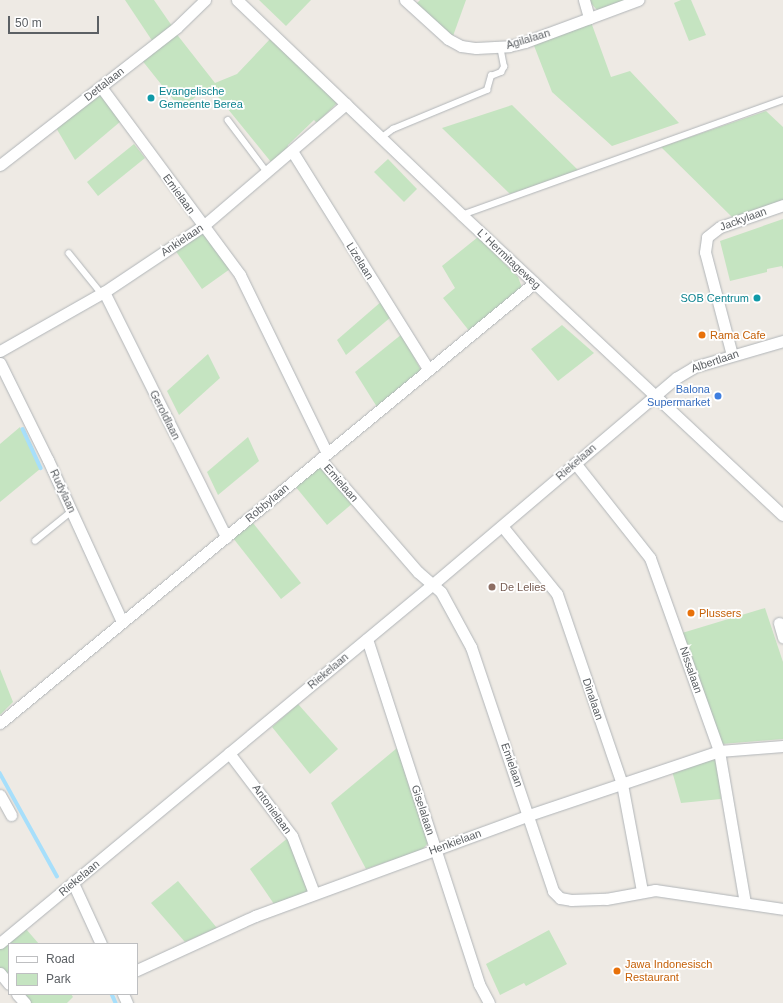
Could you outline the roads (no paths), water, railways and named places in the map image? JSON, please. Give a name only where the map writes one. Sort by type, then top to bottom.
[{"type":"street","name":"Dettalaan","points":[[0,165],[177,27],[205,0]]},
{"type":"street","name":"L' Hermitageweg","points":[[237,0],[534,283],[783,515]]},
{"type":"street","name":"Agilalaan","points":[[405,0],[436,30],[455,42],[476,48],[500,47],[525,42],[638,0]]},
{"type":"street","points":[[584,0],[589,18]]},
{"type":"street","name":"Emielaan","points":[[101,87],[244,282],[323,456],[418,572],[441,592],[471,647],[529,815],[553,891],[560,898],[571,900],[606,898],[655,890],[783,909]]},
{"type":"street","name":"Ankielaan","points":[[0,351],[103,293],[203,226],[346,104]]},
{"type":"street","name":"Lizelaan","points":[[292,151],[429,370]]},
{"type":"street","name":"Jackylaan","points":[[732,355],[705,252],[706,237],[720,227],[783,205]]},
{"type":"street","name":"Robbylaan","points":[[0,723],[534,283]]},
{"type":"street","name":"Geroldlaan","points":[[103,293],[226,537]]},
{"type":"street","name":"Albertlaan","points":[[654,395],[694,367],[783,341]]},
{"type":"street","name":"Rudylaan","points":[[0,363],[72,511],[122,622]]},
{"type":"street","name":"Riekelaan","points":[[0,943],[433,584],[654,395]]},
{"type":"street","name":"Nissalaan","points":[[575,463],[650,558],[719,751],[745,904]]},
{"type":"street","name":"Dinalaan","points":[[502,526],[557,594],[622,784],[642,891]]},
{"type":"street","points":[[779,623],[783,637]]},
{"type":"street","name":"Giselalaan","points":[[367,639],[479,984],[489,1003]]},
{"type":"street","name":"Henkielaan","points":[[138,970],[255,916],[436,848],[529,815],[719,751],[783,746]]},
{"type":"street","name":"Antonielaan","points":[[229,753],[292,836],[314,893]]},
{"type":"street","points":[[0,795],[11,815]]},
{"type":"street","points":[[74,883],[101,943]]},
{"type":"street","points":[[0,973],[8,983]]},
{"type":"street","points":[[18,995],[25,1003]]},
{"type":"lane","points":[[381,138],[393,129],[487,90],[491,76],[501,72],[504,67],[500,47]]},
{"type":"lane","points":[[462,215],[783,100]]},
{"type":"lane","points":[[228,120],[267,172]]},
{"type":"lane","points":[[69,253],[103,293]]},
{"type":"lane","points":[[35,541],[72,511]]},
{"type":"waterway","points":[[23,429],[41,468]]},
{"type":"waterway","points":[[0,773],[57,876]]},
{"type":"waterway","points":[[112,995],[116,1003]]},
{"type":"place","name":"Evangelische Gemeente Berea","points":[[151,98]]},
{"type":"place","name":"SOB Centrum","points":[[757,298]]},
{"type":"place","name":"Rama Cafe","points":[[702,335]]},
{"type":"place","name":"Balona Supermarket","points":[[718,396]]},
{"type":"place","name":"De Lelies","points":[[492,587]]},
{"type":"place","name":"Plussers","points":[[691,613]]},
{"type":"place","name":"Jawa Indonesisch Restaurant","points":[[617,971]]}]
